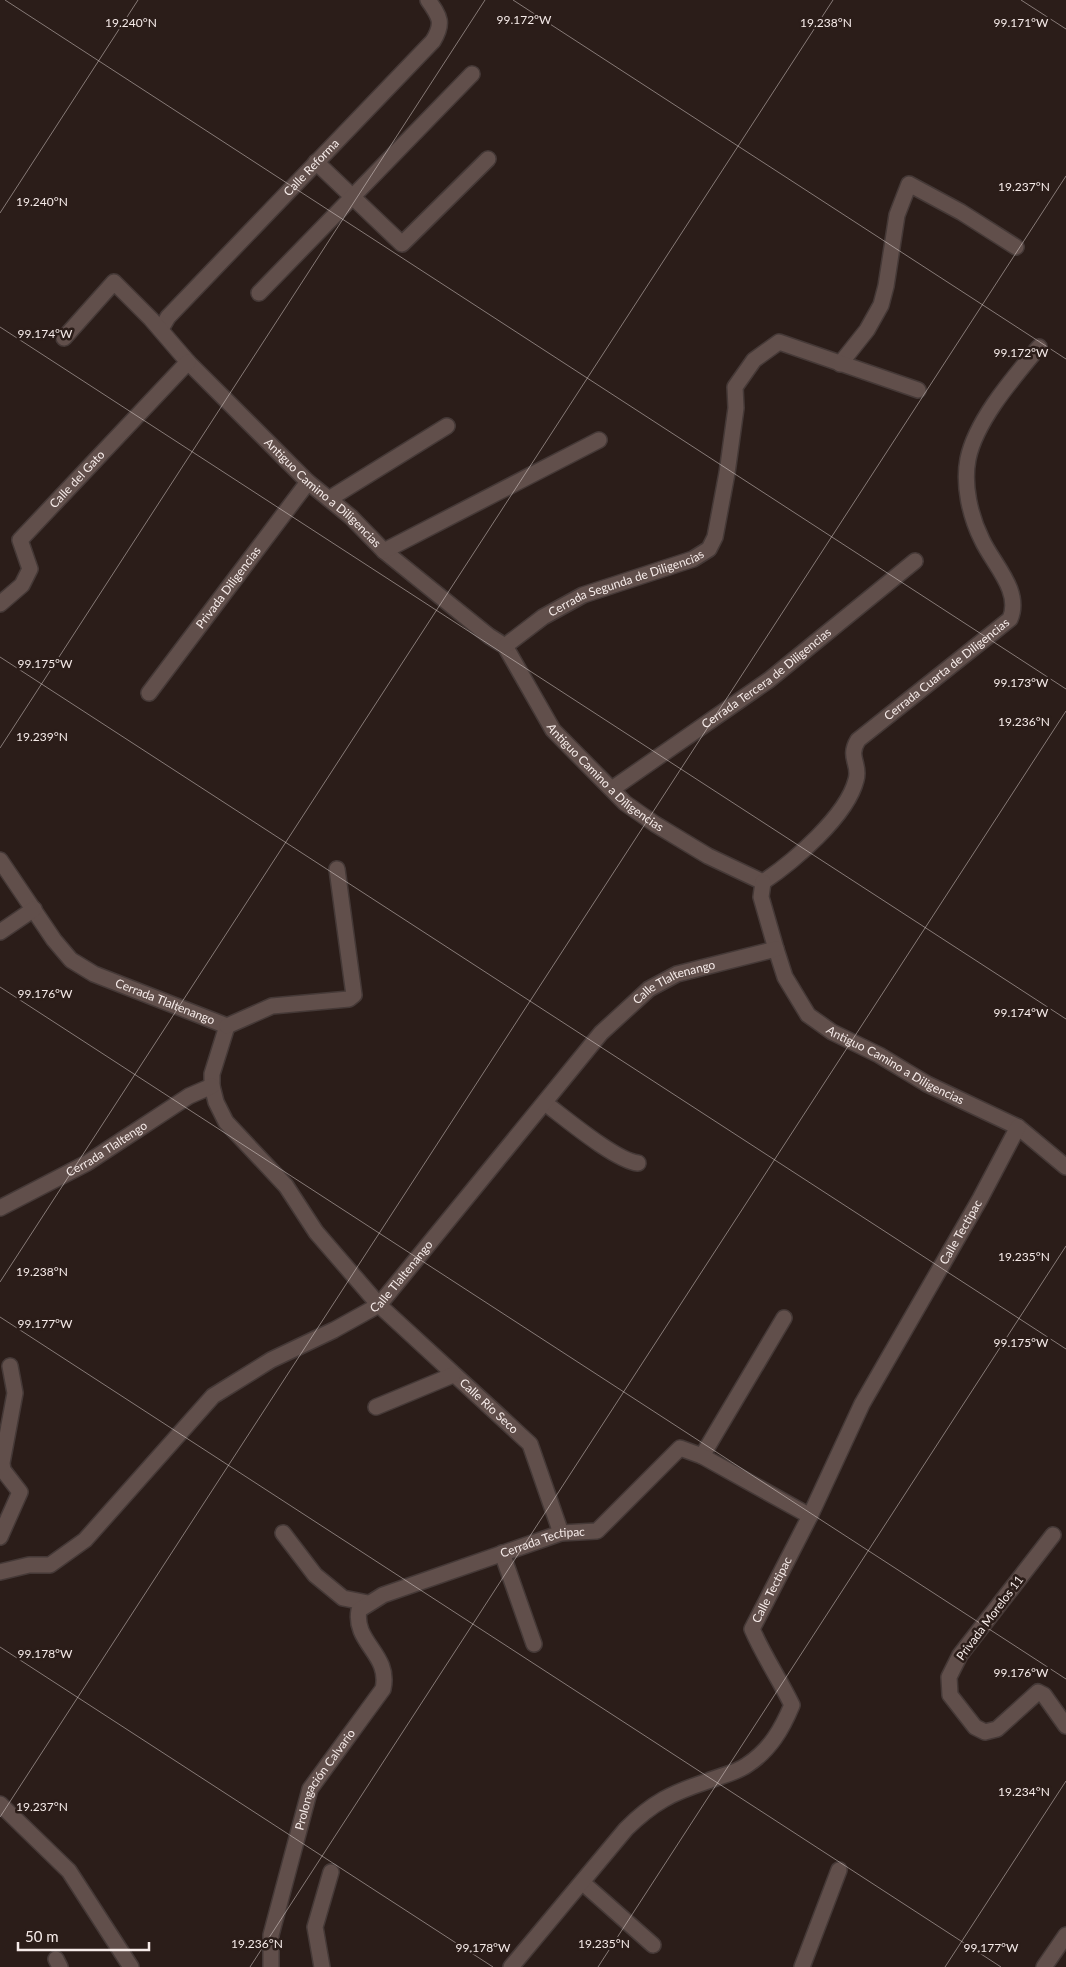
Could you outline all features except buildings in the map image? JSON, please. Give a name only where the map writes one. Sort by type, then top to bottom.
[{"type":"street","name":"Calle Reforma","points":[[161,330],[168,317],[433,41],[440,29],[439,15],[428,0]]},
{"type":"street","points":[[259,294],[472,74]]},
{"type":"street","points":[[316,162],[402,244],[488,159]]},
{"type":"street","points":[[840,364],[867,330],[880,305],[886,286],[897,215],[909,184],[961,212],[1016,247]]},
{"type":"street","name":"Antiguo Camino a Diligencias","points":[[64,338],[114,282],[161,330],[188,362],[308,482],[329,499],[384,551],[489,636],[505,646],[553,730],[625,803],[655,824],[708,856],[763,882],[761,897],[785,977],[808,1015],[832,1032],[879,1055],[927,1084],[1018,1127],[1066,1167]]},
{"type":"street","name":"Cerrada Segunda de Diligencias","points":[[505,646],[543,617],[583,595],[693,559],[709,549],[715,536],[727,473],[736,408],[735,387],[754,360],[779,342],[918,390]]},
{"type":"street","name":"Cerrada Cuarta de Diligencias","points":[[763,882],[800,854],[843,806],[856,783],[858,772],[852,756],[858,740],[1010,619],[1014,604],[1012,595],[979,533],[971,512],[967,468],[972,448],[995,404],[1039,347]]},
{"type":"street","name":"Calle del Gato","points":[[0,604],[22,585],[30,569],[20,540],[188,362]]},
{"type":"street","points":[[329,499],[447,426]]},
{"type":"street","points":[[384,551],[599,440]]},
{"type":"street","name":"Privada Diligencias","points":[[148,693],[308,482]]},
{"type":"street","name":"Cerrada Tercera de Diligencias","points":[[612,790],[769,680],[915,562]]},
{"type":"street","name":"Cerrada Tlaltenango","points":[[0,860],[71,960],[94,974],[227,1026],[212,1074],[212,1086],[216,1102],[226,1122],[286,1186],[316,1232],[379,1305]]},
{"type":"street","points":[[227,1026],[272,1006],[349,999],[354,995],[337,869]]},
{"type":"street","points":[[0,932],[34,909]]},
{"type":"street","name":"Calle Tlaltenango","points":[[0,1572],[29,1565],[50,1565],[85,1540],[213,1396],[271,1360],[334,1330],[379,1305],[601,1033],[649,989],[677,974],[776,949]]},
{"type":"street","name":"Cerrada Tlaltengo","points":[[0,1208],[87,1163],[189,1096],[212,1086]]},
{"type":"street","points":[[544,1103],[615,1154],[631,1162],[638,1163]]},
{"type":"street","name":"Calle Tectipac","points":[[511,1967],[647,1808],[682,1790],[746,1766],[769,1747],[782,1728],[792,1705],[779,1676],[763,1656],[752,1629],[810,1516],[862,1404],[980,1199],[1018,1127]]},
{"type":"street","name":"Calle Río Seco","points":[[379,1305],[530,1444],[561,1533]]},
{"type":"street","points":[[702,1456],[784,1318]]},
{"type":"street","points":[[0,1537],[20,1492],[3,1470],[2,1463],[15,1393],[10,1366]]},
{"type":"street","points":[[376,1407],[454,1375]]},
{"type":"street","name":"Cerrada Tectipac","points":[[363,1607],[383,1595],[561,1533],[596,1531],[680,1448],[702,1456],[810,1516]]},
{"type":"street","points":[[283,1532],[314,1575],[343,1598],[363,1607]]},
{"type":"street","name":"Privada Morelos 11","points":[[1052,1535],[960,1655],[949,1677],[950,1695],[975,1727],[985,1732],[997,1729],[1038,1692],[1044,1695],[1066,1726]]},
{"type":"street","points":[[502,1554],[534,1644]]},
{"type":"street","name":"Prolongación Calvario","points":[[271,1967],[271,1934],[310,1789],[383,1689],[386,1674],[360,1631],[357,1620],[363,1607]]},
{"type":"street","points":[[0,1804],[69,1871],[131,1967]]},
{"type":"street","points":[[802,1967],[839,1870]]},
{"type":"street","points":[[322,1967],[315,1927],[331,1872]]},
{"type":"street","points":[[583,1883],[653,1945]]},
{"type":"street","points":[[1044,1967],[1066,1935]]}]
